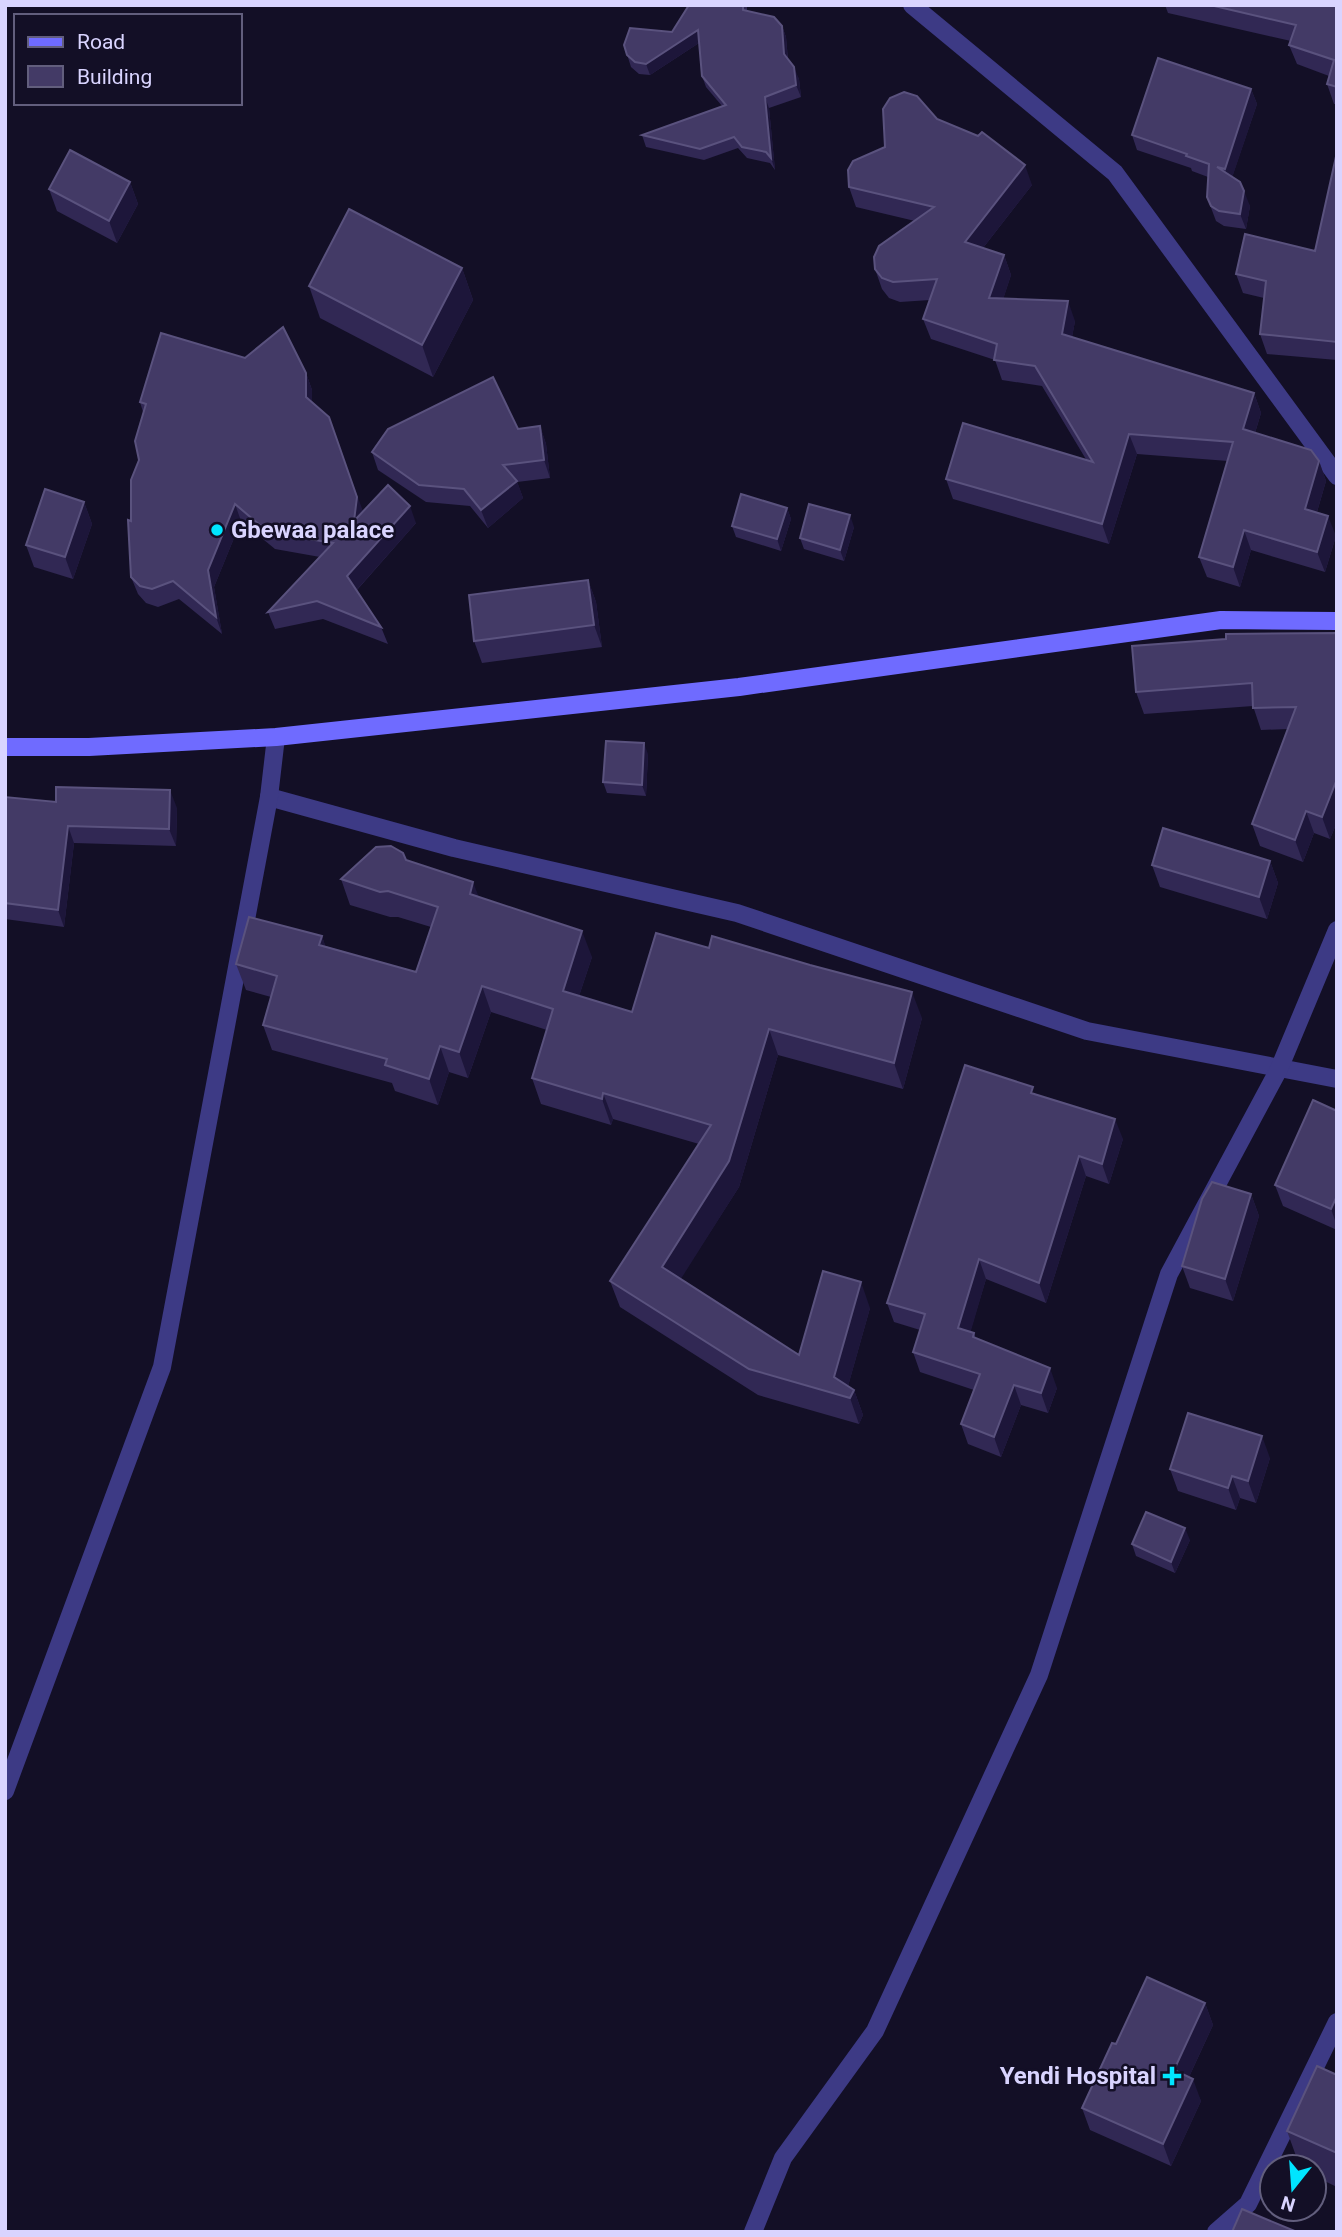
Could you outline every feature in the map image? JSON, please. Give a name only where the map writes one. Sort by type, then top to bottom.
[{"type":"main road","points":[[5,747],[89,747],[276,737],[739,687],[1221,620],[1337,621]]},
{"type":"street","points":[[912,5],[1115,173],[1337,476]]},
{"type":"street","points":[[5,1791],[162,1367],[269,797],[276,737]]},
{"type":"street","points":[[269,797],[454,848],[737,913],[1087,1031],[1337,1079]]},
{"type":"street","points":[[753,2232],[783,2158],[875,2031],[1039,1675],[1169,1274],[1279,1069],[1337,930]]},
{"type":"street","points":[[1216,2232],[1248,2204],[1337,2022]]},
{"type":"building","points":[[689,5],[743,5],[743,10],[774,17],[782,26],[784,54],[794,67],[796,85],[765,97],[771,158],[766,152],[742,147],[734,137],[700,149],[642,135],[726,105],[702,76],[698,30],[646,64],[635,62],[627,55],[624,45],[630,28],[672,32]]},
{"type":"building","points":[[1210,5],[1337,5],[1337,87],[1327,84],[1334,60],[1289,45],[1296,25]]},
{"type":"building","points":[[1158,58],[1251,89],[1225,169],[1217,167],[1240,182],[1244,191],[1240,214],[1219,211],[1211,206],[1207,197],[1209,164],[1132,135]]},
{"type":"building","points":[[904,92],[917,96],[937,119],[978,136],[982,132],[1025,165],[965,242],[1004,255],[989,298],[1068,301],[1062,334],[1254,393],[1243,429],[1311,450],[1319,461],[1305,509],[1328,516],[1317,552],[1244,530],[1233,567],[1199,557],[1233,442],[1129,434],[1102,524],[946,479],[963,423],[1093,462],[1035,366],[994,360],[997,344],[923,319],[937,279],[893,282],[882,278],[875,269],[874,257],[879,246],[934,207],[849,187],[848,170],[853,161],[885,147],[883,109],[890,98]]},
{"type":"building","points":[[70,150],[130,182],[109,221],[49,189]]},
{"type":"building","points":[[1337,152],[1337,342],[1260,334],[1266,281],[1236,274],[1245,234],[1315,251]]},
{"type":"building","points":[[349,209],[462,268],[422,345],[309,286]]},
{"type":"building","points":[[283,327],[306,373],[306,397],[329,417],[357,497],[354,521],[388,485],[410,506],[347,576],[381,627],[317,601],[268,612],[333,543],[268,532],[235,504],[208,570],[216,617],[173,581],[152,589],[140,586],[131,577],[128,520],[131,521],[131,480],[139,460],[135,441],[146,404],[140,402],[161,333],[245,358]]},
{"type":"building","points":[[493,377],[518,429],[540,426],[544,460],[503,465],[517,481],[481,510],[464,489],[419,485],[372,452],[388,429]]},
{"type":"building","points":[[45,489],[84,502],[65,557],[26,545]]},
{"type":"building","points":[[741,494],[787,508],[777,539],[732,526]]},
{"type":"building","points":[[809,504],[850,515],[840,550],[800,538]]},
{"type":"building","points":[[588,580],[594,625],[474,641],[469,595]]},
{"type":"building","points":[[1337,633],[1337,779],[1322,817],[1306,811],[1295,840],[1252,824],[1296,707],[1253,708],[1252,683],[1136,692],[1132,646],[1226,639],[1226,634]]},
{"type":"building","points":[[606,741],[644,743],[642,785],[603,782]]},
{"type":"building","points":[[56,787],[170,790],[169,829],[68,826],[58,910],[5,903],[5,797],[56,802]]},
{"type":"building","points":[[1163,828],[1270,861],[1259,897],[1152,865]]},
{"type":"building","points":[[391,846],[403,853],[406,860],[473,882],[470,894],[582,931],[563,991],[632,1012],[656,933],[709,948],[712,936],[912,992],[894,1063],[769,1029],[729,1161],[662,1267],[799,1355],[823,1271],[861,1282],[834,1377],[854,1390],[850,1398],[749,1369],[610,1281],[711,1125],[603,1093],[602,1099],[532,1078],[553,1009],[482,986],[459,1052],[440,1046],[429,1079],[385,1065],[387,1059],[263,1025],[277,976],[236,964],[249,917],[322,936],[319,945],[416,972],[438,907],[341,879],[376,847]]},
{"type":"building","points":[[965,1065],[1033,1087],[1031,1093],[1115,1119],[1102,1164],[1079,1156],[1039,1283],[979,1259],[958,1328],[974,1333],[973,1337],[1050,1368],[1041,1393],[1014,1385],[994,1437],[961,1424],[980,1374],[913,1352],[925,1314],[887,1303]]},
{"type":"building","points":[[1313,1100],[1337,1111],[1337,1198],[1331,1209],[1275,1185]]},
{"type":"building","points":[[1212,1182],[1251,1194],[1225,1279],[1182,1266],[1202,1199]]},
{"type":"building","points":[[1188,1413],[1262,1436],[1248,1481],[1232,1476],[1228,1488],[1170,1469]]},
{"type":"building","points":[[1146,1512],[1185,1528],[1171,1562],[1132,1544]]},
{"type":"building","points":[[1147,1977],[1205,2003],[1174,2070],[1193,2079],[1163,2144],[1082,2108]]},
{"type":"building","points":[[1317,2066],[1337,2075],[1337,2153],[1287,2131]]},
{"type":"building","points":[[1242,2209],[1258,2216],[1258,2223],[1275,2223],[1297,2232],[1232,2232]]},
{"type":"place","name":"Gbewaa palace","points":[[217,530]]},
{"type":"place","name":"Yendi Hospital","points":[[1172,2076]]}]
